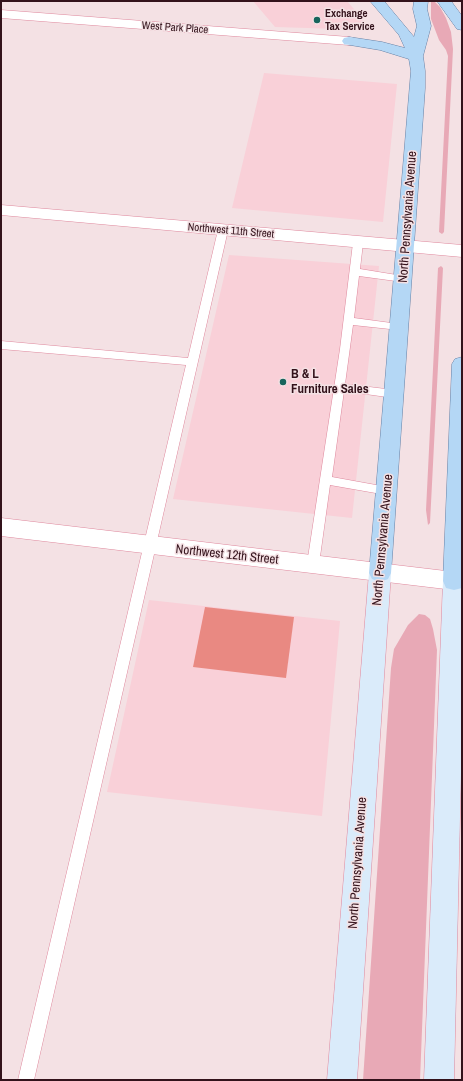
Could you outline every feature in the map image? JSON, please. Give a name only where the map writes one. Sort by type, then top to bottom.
[{"type":"main road","name":"North Pennsylvania Avenue","points":[[342,1080],[403,279],[418,71],[416,56],[424,26],[420,9],[421,1]]},
{"type":"main road","points":[[444,1],[462,26]]},
{"type":"main road","points":[[382,6],[405,34],[416,56]]},
{"type":"main road","points":[[349,41],[379,31],[382,6]]},
{"type":"main road","points":[[349,41],[382,46],[416,56]]},
{"type":"main road","points":[[439,1080],[459,583],[462,364]]},
{"type":"street","name":"West Park Place","points":[[1,14],[349,41]]},
{"type":"street","name":"Northwest 11th Street","points":[[1,210],[462,251]]},
{"type":"street","name":"Northwest 12th Street","points":[[1,527],[459,583]]},
{"type":"lane","points":[[26,1080],[223,230]]},
{"type":"lane","points":[[313,564],[340,387],[358,242]]},
{"type":"lane","points":[[355,272],[403,279]]},
{"type":"lane","points":[[348,321],[399,327]]},
{"type":"lane","points":[[1,344],[193,362]]},
{"type":"lane","points":[[340,387],[394,394]]},
{"type":"lane","points":[[326,480],[387,491]]},
{"type":"shaded area","name":"Exchange Tax Service","points":[[253,1],[347,1],[372,30],[275,27]]},
{"type":"shaded area","points":[[431,1],[434,1],[440,7],[446,18],[451,32],[453,49],[444,232],[442,234],[439,232],[448,56],[439,40],[431,19]]},
{"type":"shaded area","points":[[264,73],[397,84],[383,222],[232,208]]},
{"type":"shaded area","name":"B & L Furniture Sales","points":[[229,255],[379,266],[352,518],[173,499]]},
{"type":"shaded area","points":[[441,266],[443,268],[430,523],[428,525],[426,510],[438,268]]},
{"type":"shaded area","points":[[149,600],[340,621],[322,816],[107,792]]},
{"type":"shaded area","points":[[419,614],[425,615],[430,619],[437,650],[420,1080],[363,1080],[391,668],[394,649],[408,625]]},
{"type":"building","points":[[205,607],[294,617],[286,678],[193,667]]},
{"type":"place","name":"Exchange Tax Service","points":[[317,20]]},
{"type":"place","name":"B & L Furniture Sales","points":[[283,382]]}]
